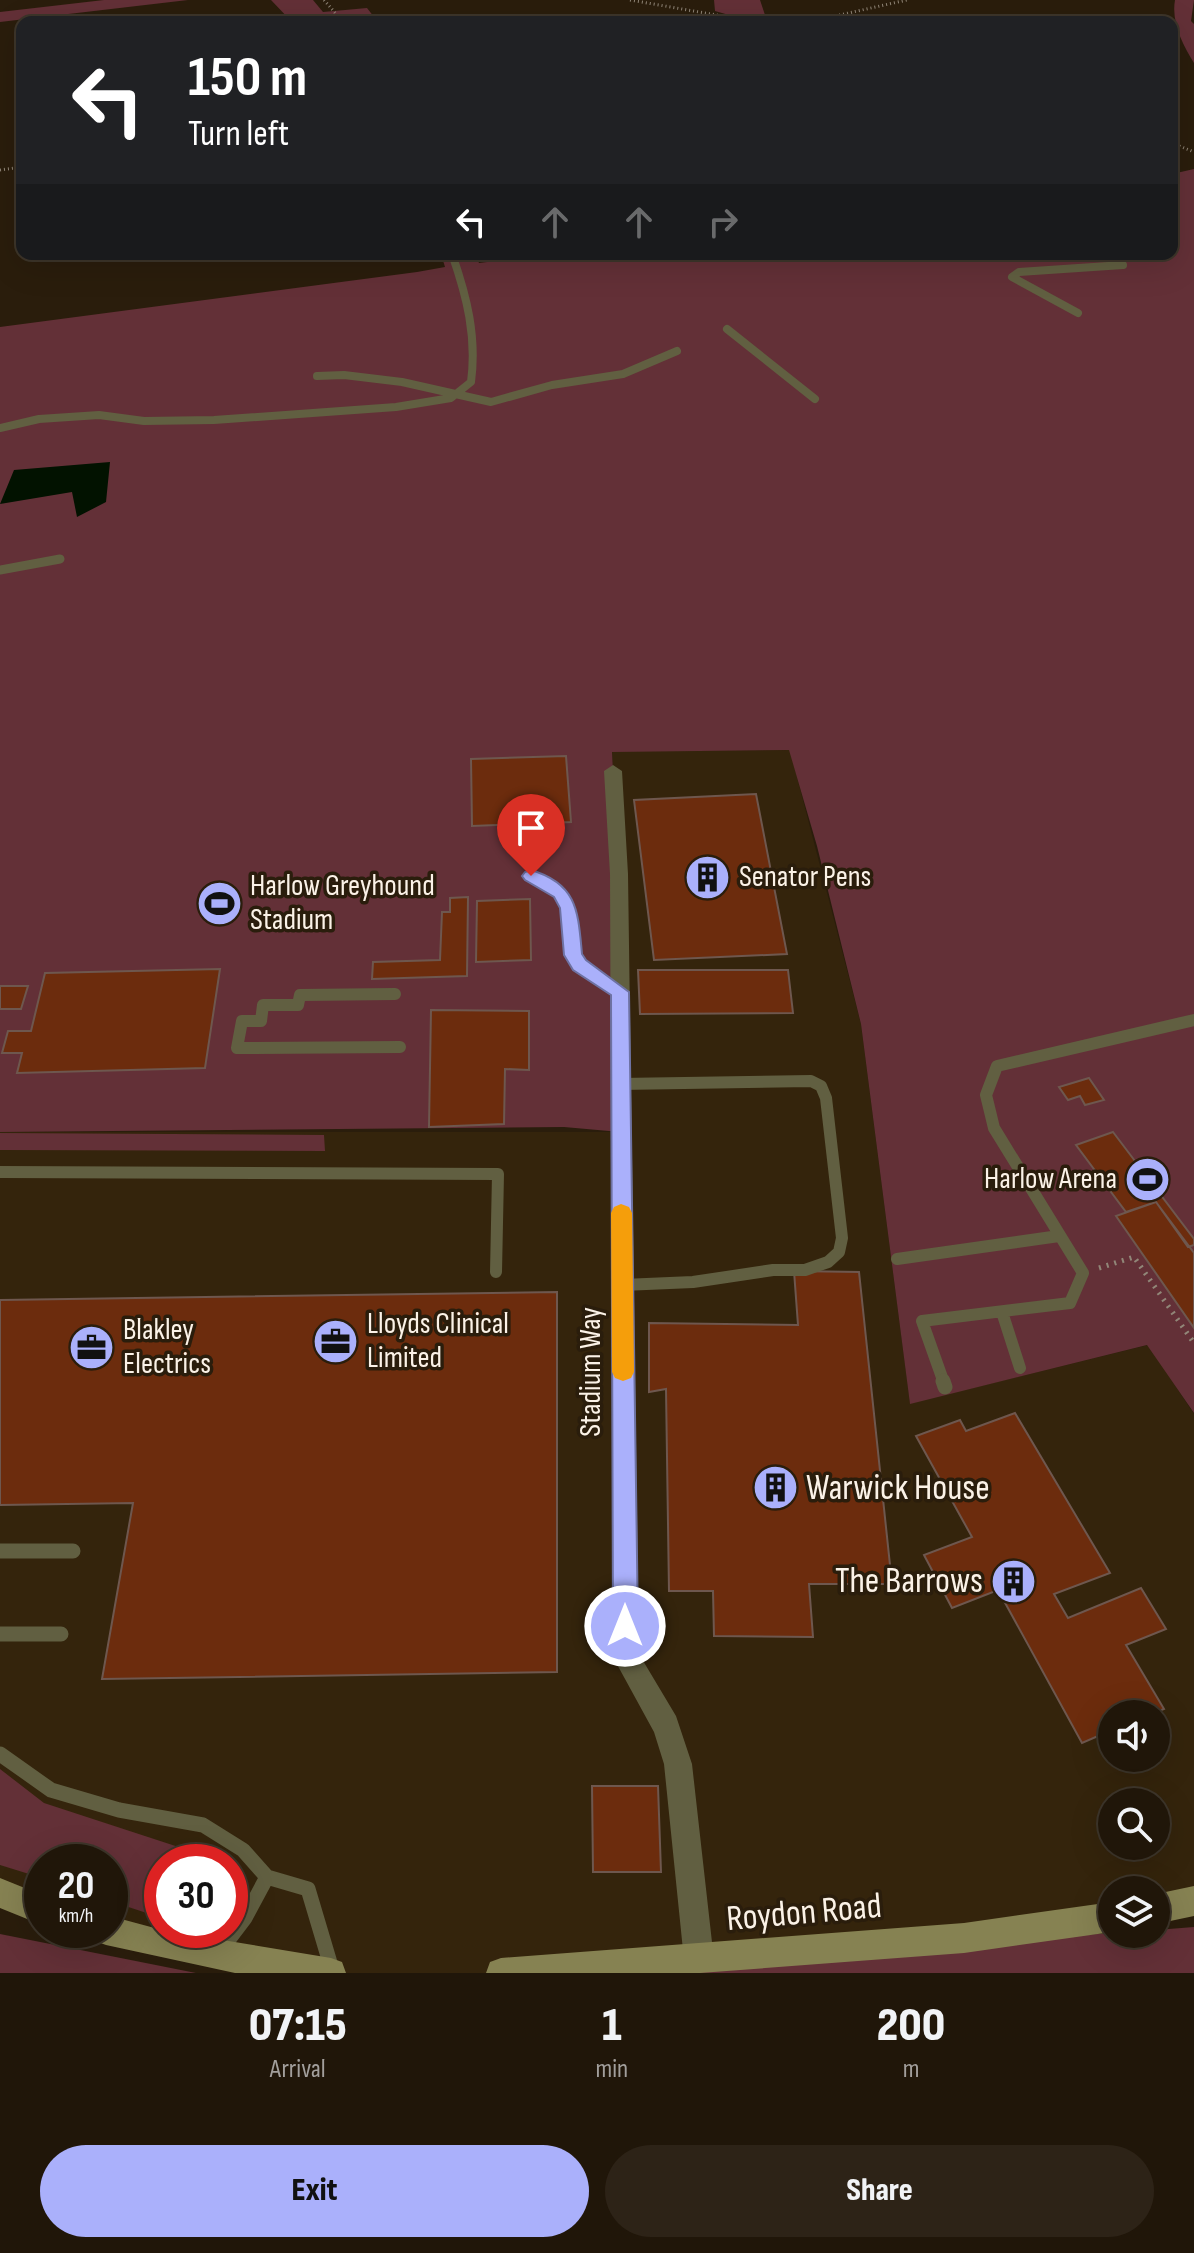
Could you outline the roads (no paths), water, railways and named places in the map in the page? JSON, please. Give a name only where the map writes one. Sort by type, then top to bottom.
[{"type":"street","name":"Stadium Way","points":[[613,771],[619,874],[626,1657],[666,1726],[678,1764],[699,1960]]},
{"type":"street","points":[[0,1893],[24,1903]]},
{"type":"street","points":[[1170,1906],[1194,1901]]},
{"type":"street","name":"Roydon Road","points":[[501,1973],[964,1938],[1098,1919]]},
{"type":"street","points":[[128,1935],[216,1955],[332,1973]]},
{"type":"lane","points":[[0,428],[39,419],[99,415],[144,421],[332,413],[451,398],[471,382],[476,353],[471,312],[454,260]]},
{"type":"lane","points":[[1078,313],[1012,277],[1019,272],[1123,265]]},
{"type":"lane","points":[[727,329],[815,399]]},
{"type":"lane","points":[[317,376],[344,375],[390,380],[482,401],[505,400],[552,385],[623,374],[677,351]]},
{"type":"lane","points":[[0,570],[60,559]]},
{"type":"lane","points":[[530,837],[531,876],[560,892],[569,908],[573,955],[579,965],[620,992]]},
{"type":"lane","points":[[395,994],[300,995],[298,1005],[263,1005],[261,1021],[242,1021],[237,1048],[400,1047]]},
{"type":"lane","points":[[945,1387],[922,1321],[1070,1303],[1083,1273],[994,1128],[986,1095],[997,1066],[1194,1020]]},
{"type":"lane","points":[[620,1084],[811,1081],[821,1086],[826,1098],[842,1238],[839,1252],[818,1267],[693,1282],[623,1285]]},
{"type":"lane","points":[[0,1172],[498,1174],[496,1272]]},
{"type":"lane","points":[[897,1259],[1059,1236]]},
{"type":"lane","points":[[1002,1312],[1020,1368]]},
{"type":"lane","points":[[0,1551],[73,1551]]},
{"type":"lane","points":[[0,1634],[61,1634]]},
{"type":"lane","points":[[0,1754],[51,1790],[119,1810],[203,1825],[243,1850],[267,1877],[308,1889],[332,1973]]},
{"type":"lane","points":[[216,1955],[245,1918],[267,1877]]},
{"type":"place","name":"Senator Pens","points":[[708,877]]},
{"type":"place","name":"Harlow Greyhound Stadium","points":[[219,903]]},
{"type":"place","name":"Harlow Arena","points":[[1148,1179]]},
{"type":"place","name":"Lloyds Clinical Limited","points":[[336,1341]]},
{"type":"place","name":"Blakley Electrics","points":[[92,1347]]},
{"type":"place","name":"Warwick House","points":[[775,1488]]},
{"type":"place","name":"The Barrows","points":[[1014,1581]]}]
